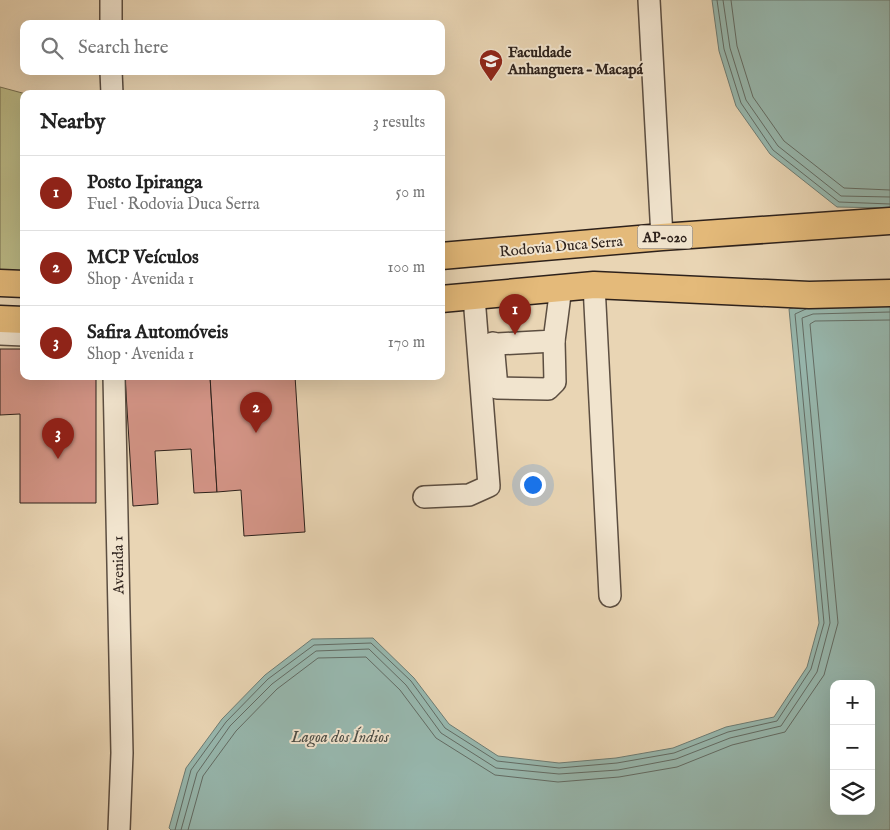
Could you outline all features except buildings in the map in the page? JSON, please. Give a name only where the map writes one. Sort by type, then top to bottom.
[{"type":"main road","name":"Rodovia Duca Serra","points":[[445,256],[662,237],[890,222]]},
{"type":"main road","points":[[0,283],[20,284]]},
{"type":"main road","points":[[445,299],[594,284],[809,295],[890,293]]},
{"type":"main road","points":[[0,319],[20,320]]},
{"type":"street","points":[[111,0],[111,20]]},
{"type":"street","points":[[650,0],[662,237]]},
{"type":"street","points":[[111,75],[112,90]]},
{"type":"street","points":[[594,284],[610,596]]},
{"type":"street","points":[[489,388],[548,389],[555,382],[554,341],[561,287]]},
{"type":"street","points":[[424,497],[469,495],[489,486],[489,388],[485,344],[474,297]]},
{"type":"street","points":[[0,334],[20,335]]},
{"type":"street","points":[[485,344],[554,341]]},
{"type":"street","name":"Avenida 1","points":[[114,380],[122,753],[119,830]]},
{"type":"green space","points":[[0,87],[20,92],[20,272],[0,271]]},
{"type":"water","points":[[712,0],[890,0],[890,208],[837,207],[770,154],[736,106],[719,51]]},
{"type":"water","name":"Lagoa dos Índios","points":[[890,301],[890,830],[171,830],[169,828],[186,768],[222,719],[265,675],[312,639],[373,638],[414,678],[449,724],[498,756],[559,763],[616,758],[673,748],[726,727],[774,717],[807,667],[819,623],[789,309],[812,302]]},
{"type":"place","name":"Faculdade Anhanguera – Macapá","points":[[491,82]]},
{"type":"place","name":"Posto Ipiranga","points":[[515,335]]},
{"type":"place","name":"MCP Veículos","points":[[256,433]]},
{"type":"place","name":"Safira Automóveis","points":[[58,459]]}]
